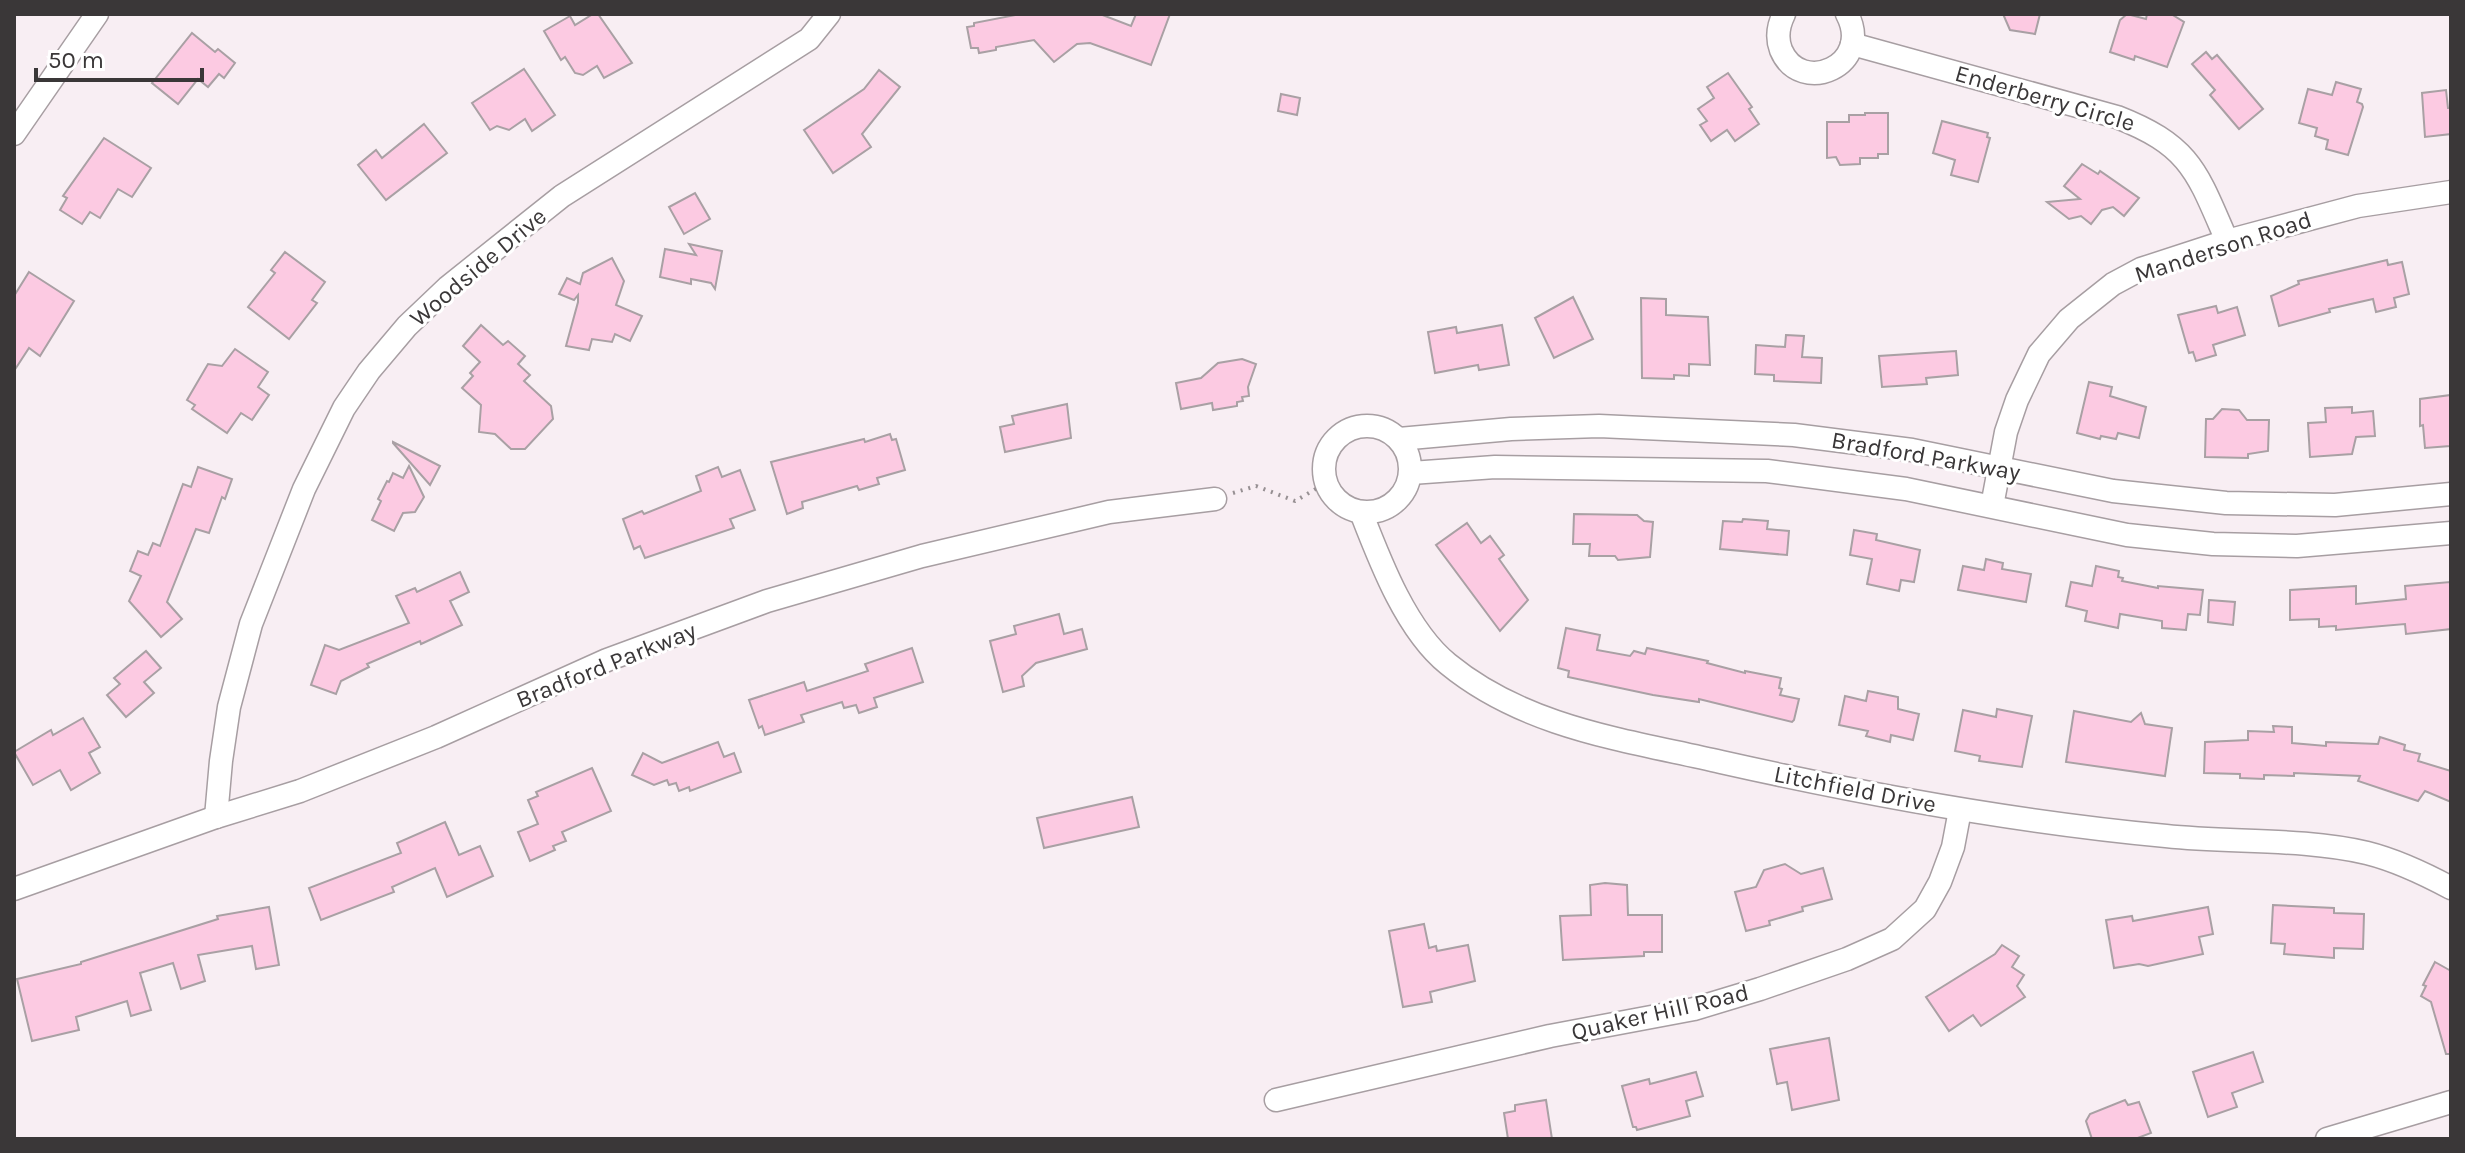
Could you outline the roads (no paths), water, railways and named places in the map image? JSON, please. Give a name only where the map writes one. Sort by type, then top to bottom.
[{"type":"street","points":[[14,134],[97,14]]},
{"type":"street","name":"Woodside Drive","points":[[216,817],[229,707],[251,624],[304,489],[344,408],[369,371],[407,326],[448,287],[562,196],[809,39],[829,14]]},
{"type":"street","points":[[1784,14],[1779,26],[1779,46],[1789,63],[1807,72],[1826,71],[1843,61],[1852,44],[1852,24],[1847,14]]},
{"type":"street","name":"Enderberry Circle","points":[[1852,44],[2117,117],[2151,130],[2183,154],[2202,183],[2227,241]]},
{"type":"street","name":"Manderson Road","points":[[1992,506],[2006,432],[2039,354],[2069,319],[2113,284],[2141,269],[2227,241],[2358,206],[2451,192]]},
{"type":"street","name":"Bradford Parkway","points":[[1361,512],[1339,502],[1326,483],[1324,471],[1329,448],[1345,431],[1368,425],[1390,431],[1399,439],[1511,429],[1599,426],[1794,435],[1912,450],[2113,491],[2226,503],[2335,505],[2451,494]]},
{"type":"street","points":[[1361,512],[1375,512],[1388,507],[1400,498],[1407,487],[1411,473],[1407,449],[1399,439]]},
{"type":"street","name":"Bradford Parkway","points":[[1411,473],[1495,467],[1767,471],[1906,489],[2127,535],[2213,544],[2297,546],[2451,533]]},
{"type":"street","name":"Bradford Parkway","points":[[14,889],[216,817],[300,791],[436,737],[607,660],[767,601],[922,556],[1095,515],[1215,499]]},
{"type":"street","name":"Litchfield Drive","points":[[1361,512],[1397,597],[1446,663],[1493,695],[1561,725],[1851,791],[1960,810],[2072,827],[2338,847],[2370,854],[2431,877],[2451,888]]},
{"type":"street","name":"Quaker Hill Road","points":[[1276,1100],[1550,1036],[1694,1009],[1847,959],[1892,939],[1925,909],[1940,882],[1953,847],[1960,810]]},
{"type":"street","points":[[2327,1139],[2451,1102]]}]
